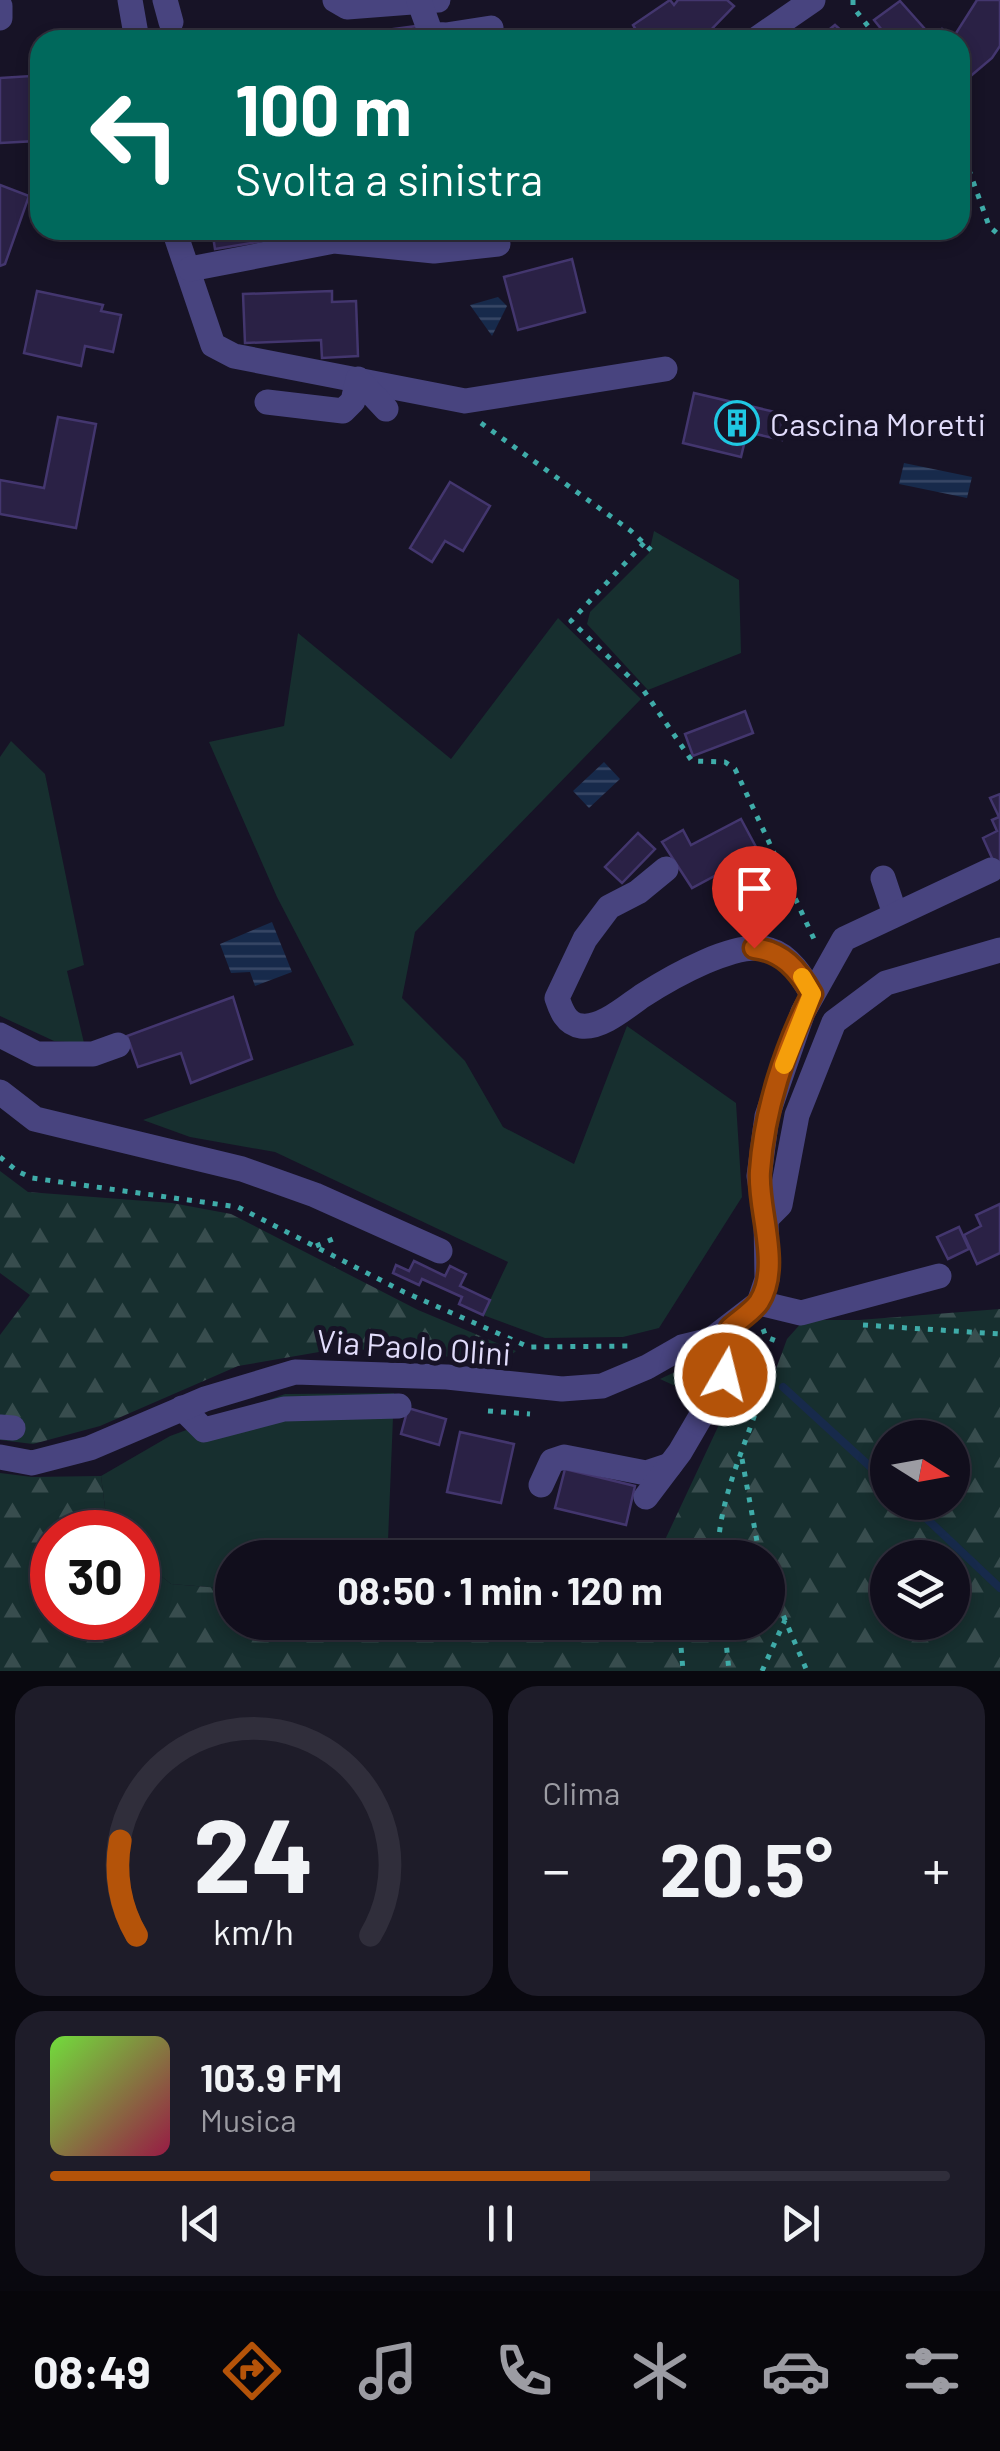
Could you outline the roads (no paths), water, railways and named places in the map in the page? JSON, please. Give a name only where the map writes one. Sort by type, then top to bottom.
[{"type":"street","points":[[130,0],[135,30]]},
{"type":"street","points":[[335,0],[347,7],[438,0]]},
{"type":"street","points":[[768,30],[812,0]]},
{"type":"street","points":[[420,1],[429,30]]},
{"type":"street","points":[[0,6],[0,18]]},
{"type":"street","points":[[478,30],[491,28]]},
{"type":"street","points":[[178,240],[213,345],[234,356],[358,379],[473,414],[665,369]]},
{"type":"street","points":[[190,270],[353,240]]},
{"type":"street","points":[[397,240],[434,251],[498,244]]},
{"type":"street","points":[[267,402],[343,412],[354,401],[358,379]]},
{"type":"street","points":[[358,379],[386,409]]},
{"type":"street","points":[[666,869],[638,892],[609,907],[586,940],[557,998],[562,1014],[571,1022],[582,1027],[606,1020],[686,972],[754,948],[773,950],[794,968],[812,994]]},
{"type":"street","points":[[646,1496],[670,1465],[725,1375],[721,1334],[758,1303],[767,1278],[766,1219],[759,1176],[767,1116],[812,994],[844,939],[991,870]]},
{"type":"street","points":[[883,878],[895,914]]},
{"type":"street","points":[[766,1219],[780,1205],[797,1115],[834,1022],[886,983],[1000,950]]},
{"type":"street","points":[[0,1036],[38,1054],[93,1054],[118,1045]]},
{"type":"street","points":[[0,1092],[35,1119],[242,1169],[315,1194],[440,1250]]},
{"type":"street","points":[[758,1303],[801,1313],[939,1276]]},
{"type":"street","name":"Via Paolo Olini","points":[[0,1457],[32,1463],[90,1448],[182,1408],[295,1372],[447,1377],[562,1389],[602,1386],[682,1347],[721,1334]]},
{"type":"street","points":[[182,1408],[204,1430],[284,1409],[399,1406]]},
{"type":"street","points":[[542,1485],[552,1461],[564,1457],[646,1473],[670,1465]]},
{"type":"water","points":[[498,297],[507,306],[492,336],[470,305]]},
{"type":"water","points":[[904,463],[972,477],[967,498],[899,484]]},
{"type":"water","points":[[604,762],[620,779],[589,808],[573,791]]},
{"type":"water","points":[[272,922],[292,972],[255,986],[250,972],[231,973],[220,944]]},
{"type":"waterway","points":[[783,1387],[870,1467]]},
{"type":"waterway","points":[[928,1520],[1000,1588]]},
{"type":"place","name":"Cascina Moretti","points":[[737,423]]}]
